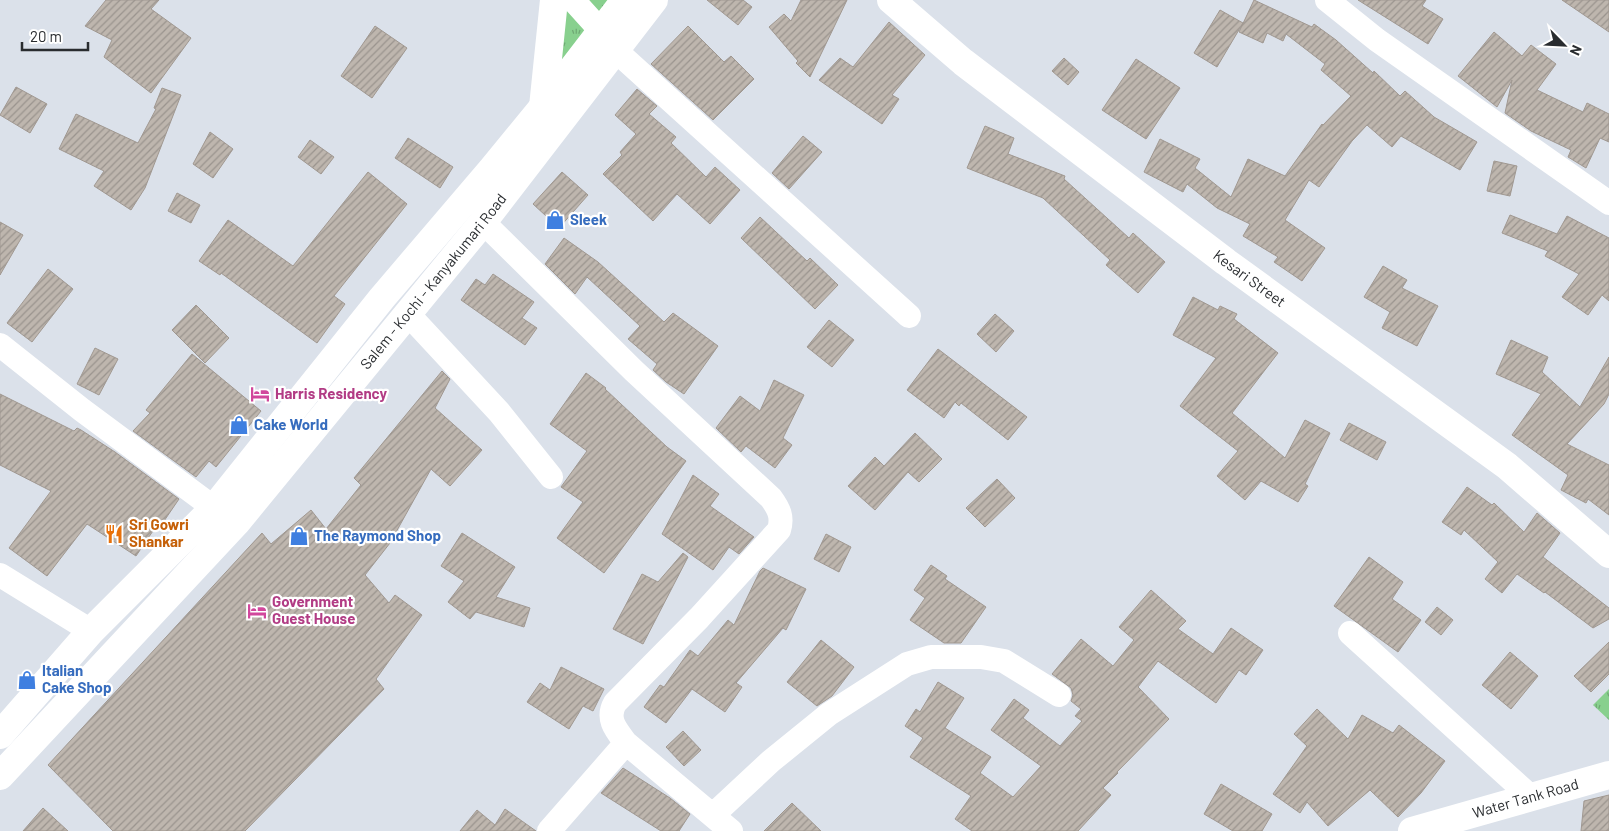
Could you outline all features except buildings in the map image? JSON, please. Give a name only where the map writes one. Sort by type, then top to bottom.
[{"type":"main road","points":[[552,114],[554,0]]},
{"type":"main road","name":"Kesari Street","points":[[890,0],[963,62],[1226,262],[1507,466],[1609,554]]},
{"type":"main road","name":"Salem - Kochi - Kanyakumari Road","points":[[0,776],[236,523],[483,222],[552,114],[608,40],[642,1]]},
{"type":"main road","name":"Salem - Kochi - Kanyakumari Road","points":[[0,735],[91,631],[214,508],[382,298],[492,169],[552,114]]},
{"type":"main road","name":"Water Tank Road","points":[[1412,831],[1609,775]]},
{"type":"street","points":[[573,0],[608,40],[908,316]]},
{"type":"street","points":[[1327,0],[1377,40],[1609,202]]},
{"type":"street","points":[[483,222],[634,372],[771,498],[780,513],[781,523],[779,530],[699,618],[615,702],[611,709],[610,716],[613,726],[626,743],[731,831]]},
{"type":"street","points":[[408,314],[499,412],[552,477]]},
{"type":"street","points":[[0,345],[82,410],[214,508]]},
{"type":"street","points":[[151,571],[172,592]]},
{"type":"street","points":[[0,575],[91,631]]},
{"type":"street","points":[[1350,633],[1531,797]]},
{"type":"street","points":[[713,815],[771,761],[829,714],[907,664],[931,657],[981,657],[1004,661],[1059,695]]},
{"type":"street","points":[[549,831],[626,743]]},
{"type":"green space","points":[[555,0],[618,0],[548,93]]},
{"type":"green space","points":[[1609,689],[1609,720],[1593,705]]},
{"type":"place","name":"Sleek","points":[[555,220]]},
{"type":"place","name":"Harris Residency","points":[[260,394]]},
{"type":"place","name":"Cake World","points":[[239,425]]},
{"type":"place","name":"Sri Gowri Shankar","points":[[114,534]]},
{"type":"place","name":"The Raymond Shop","points":[[299,536]]},
{"type":"place","name":"Government Guest House","points":[[257,611]]},
{"type":"place","name":"Italian Cake Shop","points":[[27,680]]}]
